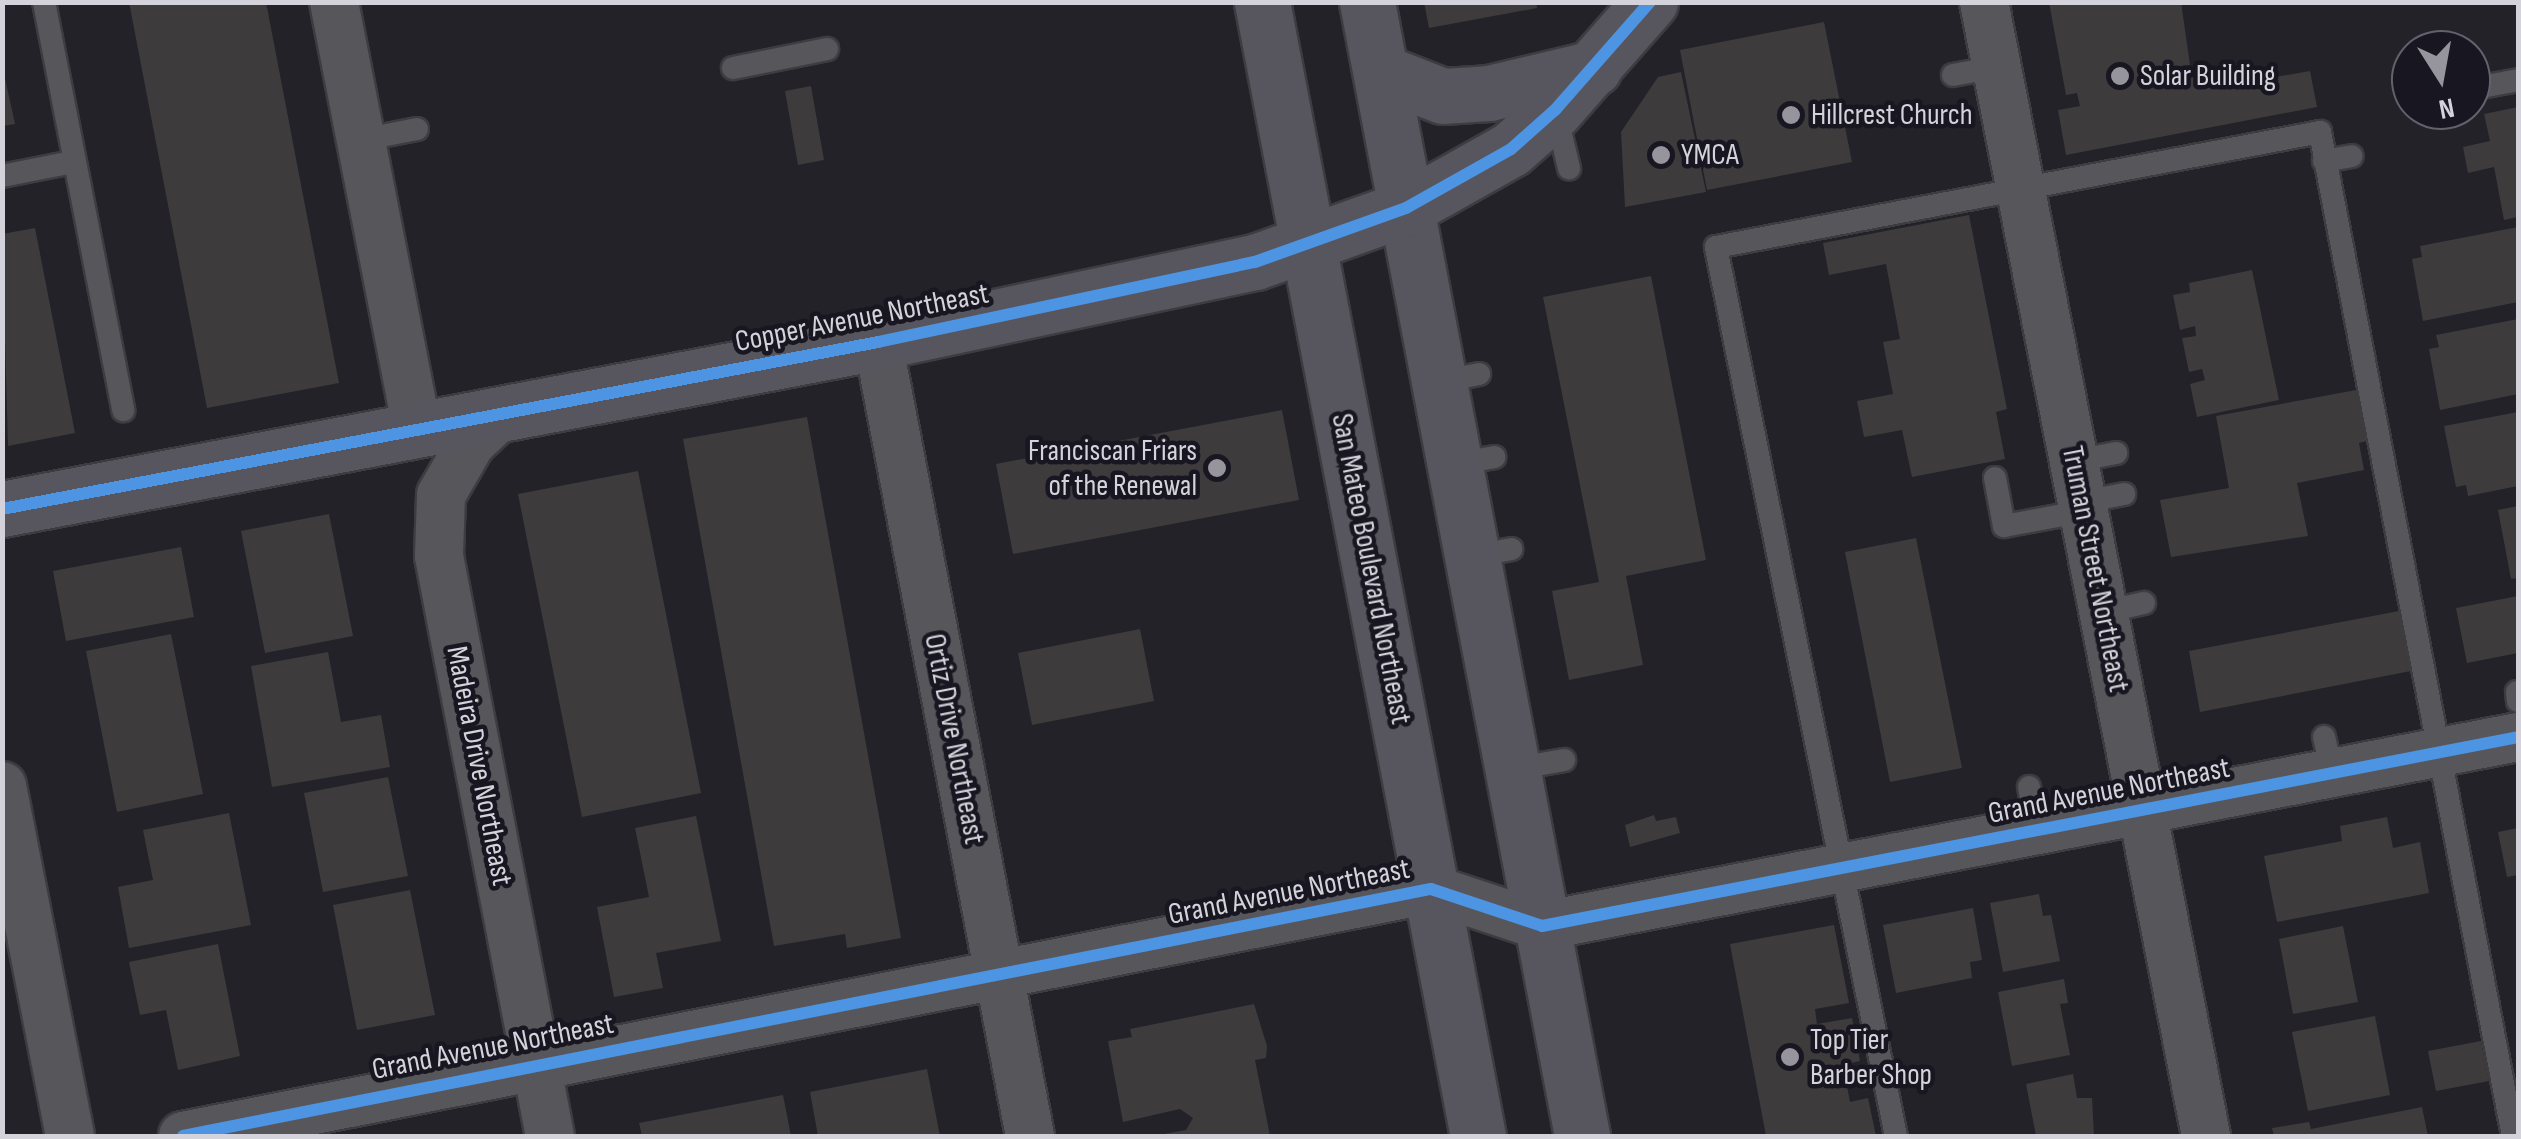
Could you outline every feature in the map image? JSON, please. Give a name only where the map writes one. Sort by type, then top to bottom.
[{"type":"main road","name":"San Mateo Boulevard Northeast","points":[[1262,2],[1478,1136]]},
{"type":"main road","points":[[1368,2],[1406,208],[1459,378],[1538,764],[1542,926],[1582,1136]]},
{"type":"main road","name":"Copper Avenue Northeast","points":[[2,509],[878,342],[1255,262],[1406,208],[1511,149],[1555,110],[1650,2]]},
{"type":"main road","points":[[1381,72],[1444,96],[1489,93],[1594,68]]},
{"type":"street","points":[[334,2],[417,430]]},
{"type":"street","name":"Truman Street Northeast","points":[[1984,2],[1975,71],[2020,188],[2124,607],[2143,810],[2206,1136]]},
{"type":"street","name":"Ortiz Drive Northeast","points":[[878,342],[1030,1136]]},
{"type":"street","name":"Madeira Drive Northeast","points":[[502,414],[472,443],[440,495],[439,556],[550,1136]]},
{"type":"street","name":"Grand Avenue Northeast","points":[[183,1136],[1431,889],[1542,926],[1844,868],[2033,809],[2143,810],[2328,755],[2438,753],[2518,737]]},
{"type":"street","points":[[2,786],[70,1136]]},
{"type":"lane","points":[[44,2],[123,410]]},
{"type":"lane","points":[[732,68],[827,50]]},
{"type":"lane","points":[[2491,85],[2518,80]]},
{"type":"lane","points":[[1555,110],[1570,168]]},
{"type":"lane","points":[[361,140],[417,129]]},
{"type":"lane","points":[[1896,1136],[1827,762],[1781,604],[1744,430],[1716,248],[1883,204],[2020,188],[2320,132],[2513,1136]]},
{"type":"lane","points":[[2324,161],[2352,156]]},
{"type":"lane","points":[[2,176],[73,162]]},
{"type":"lane","points":[[1995,478],[2004,526],[2096,484]]},
{"type":"lane","points":[[2517,692],[2518,701]]},
{"type":"building","points":[[129,2],[266,2],[339,383],[207,408]]},
{"type":"building","points":[[1424,2],[1536,2],[1537,8],[1429,28]]},
{"type":"building","name":"Solar Building","points":[[2049,2],[2181,2],[2190,65],[2176,67],[2179,80],[2251,67],[2253,81],[2310,71],[2317,107],[2066,155],[2058,110],[2080,106],[2077,93],[2066,95]]},
{"type":"building","points":[[1824,22],[1852,162],[1707,190],[1680,50]]},
{"type":"building","points":[[3,69],[15,124],[3,126]]},
{"type":"building","name":"YMCA","points":[[1681,72],[1706,192],[1625,207],[1621,132],[1658,77]]},
{"type":"building","points":[[811,86],[824,160],[798,165],[785,91]]},
{"type":"building","points":[[2518,107],[2518,217],[2504,220],[2494,167],[2468,173],[2463,147],[2490,141],[2491,113]]},
{"type":"building","points":[[1969,215],[2007,409],[1996,412],[2005,459],[1912,477],[1902,430],[1864,437],[1857,401],[1893,394],[1883,342],[1900,339],[1886,264],[1829,275],[1823,243]]},
{"type":"building","points":[[2518,227],[2518,302],[2423,321],[2412,259],[2422,257],[2420,246]]},
{"type":"building","points":[[35,228],[75,433],[8,446],[2,234]]},
{"type":"building","points":[[2252,270],[2279,400],[2197,417],[2190,384],[2205,380],[2202,369],[2189,372],[2182,338],[2196,336],[2195,326],[2180,330],[2173,295],[2190,292],[2189,283]]},
{"type":"building","points":[[1651,276],[1706,560],[1626,576],[1643,665],[1569,680],[1552,591],[1599,582],[1543,297]]},
{"type":"building","points":[[2518,319],[2518,394],[2440,410],[2429,349],[2439,347],[2436,335]]},
{"type":"building","points":[[2356,390],[2367,441],[2359,443],[2364,470],[2297,483],[2308,536],[2171,557],[2160,500],[2229,488],[2216,416]]},
{"type":"building","points":[[1282,410],[1299,500],[1013,554],[996,464]]},
{"type":"building","points":[[2518,412],[2518,486],[2468,496],[2466,485],[2456,487],[2444,426]]},
{"type":"building","points":[[807,417],[901,938],[847,948],[845,934],[774,946],[683,439]]},
{"type":"building","points":[[638,471],[701,793],[582,817],[518,494]]},
{"type":"building","points":[[2518,506],[2518,578],[2511,579],[2498,510]]},
{"type":"building","points":[[329,514],[353,636],[265,653],[241,531]]},
{"type":"building","points":[[1916,538],[1962,768],[1890,782],[1845,552]]},
{"type":"building","points":[[181,547],[194,617],[66,641],[53,571]]},
{"type":"building","points":[[2518,596],[2518,653],[2467,663],[2456,608]]},
{"type":"building","points":[[2399,611],[2411,671],[2200,712],[2189,651]]},
{"type":"building","points":[[1140,629],[1154,701],[1032,725],[1018,653]]},
{"type":"building","points":[[171,634],[203,794],[117,812],[86,651]]},
{"type":"building","points":[[328,652],[341,722],[381,715],[390,767],[272,787],[251,666]]},
{"type":"building","points":[[388,777],[408,876],[323,892],[304,793]]},
{"type":"building","points":[[229,813],[251,925],[129,948],[118,887],[153,880],[143,830]]},
{"type":"building","points":[[1654,815],[1656,821],[1676,817],[1680,833],[1630,847],[1625,825]]},
{"type":"building","points":[[696,816],[721,941],[656,953],[663,988],[614,997],[597,907],[649,897],[635,828]]},
{"type":"building","points":[[2387,817],[2393,848],[2420,842],[2429,893],[2277,922],[2264,856],[2342,841],[2340,826]]},
{"type":"building","points":[[2518,828],[2518,875],[2507,877],[2498,832]]},
{"type":"building","points":[[410,890],[435,1015],[357,1030],[333,905]]},
{"type":"building","points":[[2039,894],[2043,916],[2051,915],[2060,961],[2003,972],[1990,903]]},
{"type":"building","points":[[1973,908],[1982,960],[1970,962],[1972,978],[1896,993],[1883,925]]},
{"type":"building","points":[[1834,925],[1849,1003],[1815,1009],[1817,1024],[1852,1018],[1860,1061],[1843,1065],[1850,1102],[1868,1098],[1876,1136],[1766,1136],[1730,944]]},
{"type":"building","points":[[2343,926],[2358,1002],[2293,1014],[2279,939]]},
{"type":"building","points":[[218,944],[240,1056],[178,1070],[166,1010],[140,1015],[129,962]]},
{"type":"building","points":[[2064,979],[2068,1003],[2060,1004],[2070,1055],[2012,1066],[1998,992]]},
{"type":"building","points":[[1254,1004],[1267,1046],[1266,1058],[1255,1060],[1270,1136],[1153,1136],[1186,1130],[1193,1118],[1180,1109],[1123,1122],[1108,1041],[1132,1037],[1130,1029]]},
{"type":"building","points":[[2375,1016],[2390,1095],[2308,1111],[2292,1032]]},
{"type":"building","points":[[2481,1041],[2489,1081],[2436,1091],[2428,1051]]},
{"type":"building","points":[[927,1069],[940,1136],[818,1136],[810,1092]]},
{"type":"building","points":[[2073,1074],[2077,1098],[2092,1098],[2094,1136],[2036,1136],[2026,1084]]},
{"type":"building","points":[[783,1095],[791,1136],[642,1136],[639,1123]]},
{"type":"building","points":[[2422,1107],[2428,1136],[2274,1136],[2272,1128],[2309,1122],[2311,1129]]},
{"type":"cycle path","points":[[2,509],[878,342],[1255,262],[1406,208],[1511,149],[1555,110],[1650,2]]},
{"type":"cycle path","points":[[183,1136],[1431,889],[1542,926],[2518,737]]},
{"type":"place","name":"Solar Building","points":[[2120,76]]},
{"type":"place","name":"Hillcrest Church","points":[[1791,115]]},
{"type":"place","name":"YMCA","points":[[1661,155]]},
{"type":"place","name":"Franciscan Friars of the Renewal","points":[[1217,468]]},
{"type":"place","name":"Top Tier Barber Shop","points":[[1790,1057]]}]
